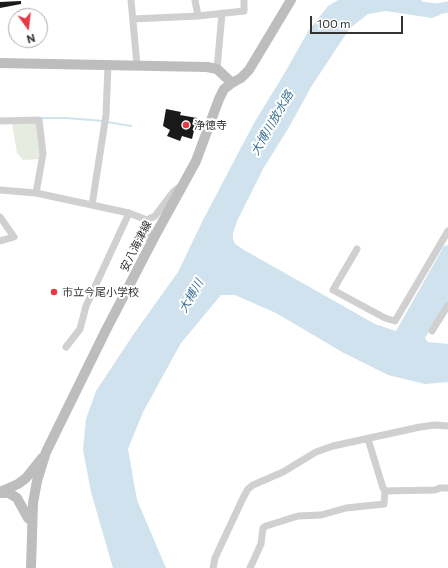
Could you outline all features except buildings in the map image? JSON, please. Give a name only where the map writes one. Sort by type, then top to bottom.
[{"type":"main road","name":"安八海津線","points":[[31,568],[34,496],[46,452],[106,330],[202,149],[219,99],[224,89],[241,78],[249,70],[291,0]]},
{"type":"main road","points":[[0,62],[207,67],[217,69],[232,83]]},
{"type":"main road","points":[[0,493],[26,478],[46,452]]},
{"type":"main road","points":[[0,493],[9,494],[17,498],[28,518],[32,521]]},
{"type":"street","points":[[131,0],[137,65]]},
{"type":"street","points":[[195,0],[198,16]]},
{"type":"street","points":[[133,19],[198,16],[244,11],[244,0]]},
{"type":"street","points":[[217,69],[222,14]]},
{"type":"street","points":[[92,205],[106,115],[108,65]]},
{"type":"street","points":[[0,121],[39,120],[43,154],[36,193]]},
{"type":"street","points":[[0,190],[36,193],[129,213],[147,220],[155,216],[173,192],[183,184]]},
{"type":"street","points":[[66,347],[80,329],[86,306],[129,213]]},
{"type":"street","points":[[0,217],[14,237],[0,241]]},
{"type":"street","points":[[147,220],[150,246]]},
{"type":"street","points":[[358,249],[333,290],[385,318],[395,321],[448,231]]},
{"type":"street","points":[[432,331],[448,305]]},
{"type":"street","points":[[213,568],[216,558],[248,489],[253,485],[283,472],[316,452],[333,446],[420,427],[435,425],[448,426]]},
{"type":"street","points":[[250,568],[261,544],[263,528],[266,526],[298,516],[320,515],[346,508],[384,504],[385,491],[368,439]]},
{"type":"street","points":[[385,491],[435,490],[440,488],[448,488]]},
{"type":"shaded area","points":[[37,123],[41,154],[40,159],[23,160],[17,153],[12,124]]},
{"type":"water","name":"大榑川","points":[[338,0],[421,0],[426,5],[438,9],[440,15],[432,18],[386,11],[368,14],[350,28],[311,87],[288,129],[263,169],[237,221],[233,233],[233,239],[235,244],[244,250],[375,324],[396,331],[444,246],[448,245],[448,300],[425,338],[428,342],[448,344],[448,382],[425,384],[388,375],[342,352],[276,313],[235,295],[221,295],[181,343],[143,412],[128,449],[137,500],[166,568],[113,568],[91,492],[83,450],[86,419],[96,391],[133,335],[178,272],[203,220],[254,123],[309,30],[328,6]]},
{"type":"waterway","name":"大博川放水路","points":[[401,0],[420,7],[437,9],[448,7]]},
{"type":"waterway","points":[[39,118],[67,118],[103,121]]},
{"type":"waterway","points":[[107,122],[131,126]]},
{"type":"place","name":"浄徳寺","points":[[186,125]]},
{"type":"place","name":"市立今尾小学校","points":[[54,292]]}]
